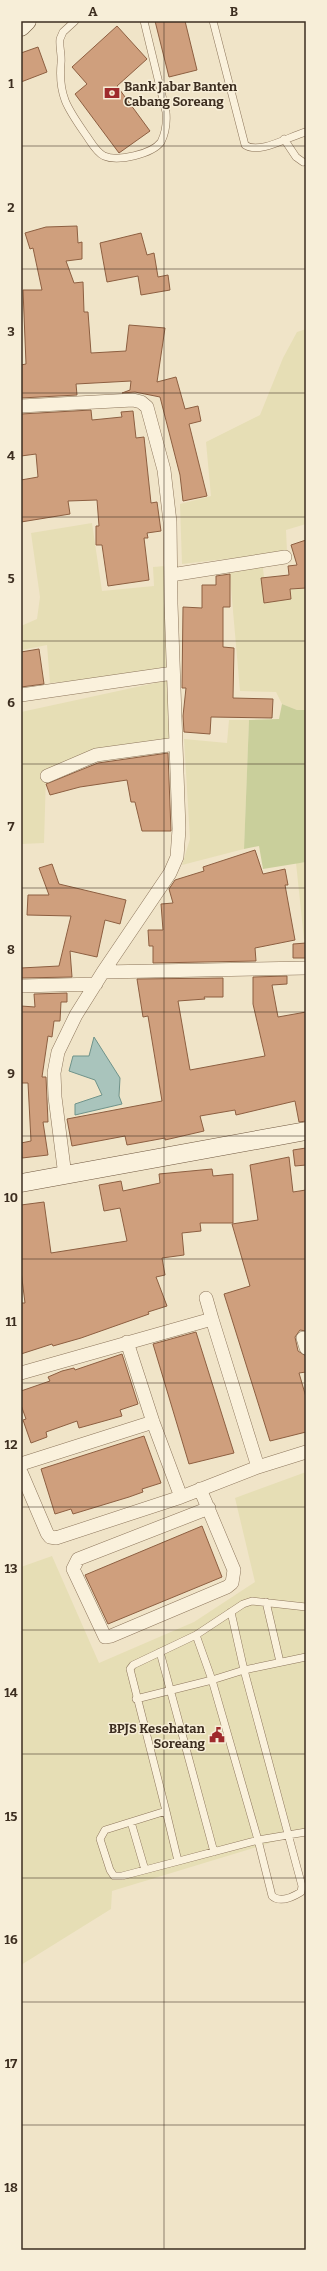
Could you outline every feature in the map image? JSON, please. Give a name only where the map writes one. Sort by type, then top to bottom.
[{"type":"street","points":[[21,26],[27,21]]},
{"type":"street","points":[[21,406],[133,400],[141,402],[147,407],[164,470],[170,522],[173,673],[179,829],[177,857],[170,874],[103,972],[76,1015],[58,1052],[54,1072],[55,1097],[65,1176]]},
{"type":"street","points":[[171,575],[286,557]]},
{"type":"street","points":[[21,695],[173,673]]},
{"type":"street","points":[[47,776],[96,755],[176,744]]},
{"type":"street","points":[[103,972],[306,968]]},
{"type":"street","points":[[21,986],[96,984]]},
{"type":"street","points":[[21,1183],[306,1131]]},
{"type":"street","points":[[206,1298],[258,1467]]},
{"type":"street","points":[[21,1373],[212,1318]]},
{"type":"street","points":[[128,1342],[153,1422],[181,1497]]},
{"type":"street","points":[[21,1464],[153,1422]]},
{"type":"street","points":[[21,1472],[47,1533],[50,1537],[56,1538],[181,1497],[258,1467],[306,1452]]},
{"type":"street","points":[[200,1489],[209,1508],[234,1570],[232,1583],[227,1587],[111,1636],[105,1637],[73,1569],[74,1563],[78,1559],[209,1508]]},
{"type":"lane","points":[[75,21],[63,32],[60,39],[60,88],[69,111],[95,149],[103,156],[114,158],[134,156],[152,148],[160,143],[167,126],[166,112],[144,21]]},
{"type":"lane","points":[[213,21],[245,146],[250,149],[260,149],[306,132]]},
{"type":"lane","points":[[284,139],[296,157],[303,162]]},
{"type":"lane","points":[[178,1862],[136,1699],[130,1669],[133,1665],[196,1635],[231,1612],[252,1601],[306,1607]]},
{"type":"lane","points":[[266,1602],[280,1662]]},
{"type":"lane","points":[[196,1635],[212,1680],[258,1840],[272,1896],[276,1899],[282,1899],[301,1892],[302,1886],[244,1670],[231,1612]]},
{"type":"lane","points":[[160,1652],[214,1852]]},
{"type":"lane","points":[[136,1699],[212,1680],[244,1670],[306,1657]]},
{"type":"lane","points":[[166,1812],[105,1830],[100,1839],[110,1870],[114,1876],[122,1876],[258,1840],[306,1832]]},
{"type":"lane","points":[[131,1822],[145,1870]]},
{"type":"shaded area","points":[[306,329],[306,524],[286,530],[287,552],[182,564],[180,504],[211,496],[206,442],[260,415],[283,358],[297,332]]},
{"type":"shaded area","points":[[92,523],[102,591],[154,586],[153,567],[165,566],[174,672],[50,683],[47,645],[22,650],[21,626],[37,619],[40,597],[31,533]]},
{"type":"shaded area","points":[[262,561],[264,577],[261,578],[264,603],[291,599],[290,589],[306,588],[306,710],[297,710],[282,704],[276,692],[240,691],[229,565]]},
{"type":"shaded area","points":[[169,680],[172,743],[95,753],[46,775],[44,843],[21,844],[21,712]]},
{"type":"shaded area","points":[[229,720],[249,720],[244,849],[182,865],[190,839],[184,739],[227,743]]},
{"type":"shaded area","points":[[306,862],[306,939],[304,939],[296,863]]},
{"type":"shaded area","points":[[306,1472],[306,1832],[112,1891],[111,1909],[21,1965],[21,1567],[52,1556],[99,1663],[194,1622],[255,1582],[235,1498]]},
{"type":"green space","points":[[282,704],[297,710],[306,710],[306,862],[263,869],[259,846],[244,849],[249,720],[279,719]]},
{"type":"water","points":[[94,1037],[120,1078],[119,1096],[122,1104],[75,1115],[75,1104],[102,1095],[95,1080],[69,1071],[73,1056],[89,1056]]},
{"type":"building","points":[[155,21],[185,21],[197,70],[169,77]]},
{"type":"building","points":[[117,26],[147,59],[117,86],[150,131],[119,153],[75,94],[87,84],[72,67]]},
{"type":"building","points":[[38,47],[47,72],[21,82],[21,53]]},
{"type":"building","points":[[77,226],[78,243],[82,242],[82,259],[66,261],[74,283],[83,282],[84,312],[88,312],[91,353],[126,351],[129,325],[165,328],[157,382],[176,377],[185,409],[198,406],[201,421],[189,424],[207,496],[183,501],[180,475],[160,397],[135,392],[122,393],[130,390],[131,381],[76,384],[77,395],[21,398],[21,365],[26,364],[23,290],[42,290],[33,248],[30,249],[25,233],[46,227]]},
{"type":"building","points":[[141,233],[147,255],[154,253],[158,277],[168,275],[170,290],[141,295],[138,276],[107,282],[100,243]]},
{"type":"building","points":[[91,410],[92,420],[122,417],[121,412],[133,411],[136,438],[144,437],[151,503],[157,502],[161,531],[147,533],[148,538],[144,538],[149,580],[108,586],[102,545],[96,545],[96,526],[99,526],[97,500],[68,501],[70,514],[21,522],[21,480],[38,477],[36,454],[21,456],[21,414]]},
{"type":"building","points":[[306,540],[306,588],[290,589],[291,599],[264,603],[261,578],[289,575],[288,566],[297,565],[291,545]]},
{"type":"building","points":[[230,574],[230,607],[223,607],[223,647],[234,648],[233,698],[273,699],[272,718],[211,717],[210,734],[184,732],[183,716],[186,688],[182,688],[183,607],[202,608],[202,585],[216,585],[216,576]]},
{"type":"building","points":[[39,649],[44,684],[21,687],[21,652]]},
{"type":"building","points":[[168,753],[171,831],[142,831],[135,802],[131,802],[127,780],[80,787],[50,795],[46,784],[98,763]]},
{"type":"building","points":[[255,850],[263,874],[285,869],[288,885],[285,885],[295,940],[255,948],[256,961],[153,963],[153,946],[149,946],[148,930],[163,930],[161,904],[173,903],[169,889],[175,880],[204,871],[203,867]]},
{"type":"building","points":[[52,864],[59,884],[126,900],[120,924],[105,920],[97,957],[70,951],[72,977],[21,978],[21,968],[59,966],[71,916],[27,915],[28,895],[49,895],[39,868]]},
{"type":"building","points":[[306,943],[306,958],[293,958],[293,944]]},
{"type":"building","points":[[287,976],[287,984],[272,985],[278,1017],[306,1012],[306,1121],[299,1122],[295,1101],[236,1115],[235,1110],[200,1116],[204,1131],[165,1140],[165,1138],[127,1145],[125,1136],[72,1146],[67,1119],[162,1101],[148,1016],[143,1017],[137,979],[223,978],[223,997],[204,997],[205,999],[178,1001],[190,1070],[265,1056],[253,1004],[253,977]]},
{"type":"building","points":[[67,993],[67,1002],[61,1002],[60,1021],[54,1021],[52,1037],[48,1036],[42,1077],[46,1077],[48,1122],[43,1122],[48,1155],[22,1158],[21,1143],[31,1141],[28,1083],[21,1083],[21,1006],[35,1007],[34,994]]},
{"type":"building","points":[[306,1148],[306,1165],[295,1166],[293,1150]]},
{"type":"building","points":[[289,1157],[293,1192],[306,1190],[306,1331],[300,1330],[295,1337],[298,1351],[306,1356],[306,1372],[299,1373],[306,1397],[306,1432],[270,1441],[224,1294],[250,1286],[232,1224],[258,1220],[250,1165]]},
{"type":"building","points":[[212,1169],[213,1176],[233,1174],[233,1223],[200,1223],[201,1231],[182,1233],[184,1255],[162,1258],[165,1275],[156,1277],[167,1306],[148,1312],[149,1314],[81,1338],[53,1346],[52,1344],[21,1354],[21,1303],[25,1303],[21,1271],[21,1205],[44,1202],[51,1253],[127,1241],[120,1208],[104,1211],[99,1185],[121,1181],[123,1191],[160,1183],[159,1174]]},
{"type":"building","points":[[196,1332],[234,1453],[189,1464],[153,1344]]},
{"type":"building","points":[[122,1354],[138,1404],[120,1410],[122,1416],[79,1428],[77,1421],[46,1432],[47,1437],[31,1443],[23,1420],[26,1419],[21,1405],[21,1391],[50,1381],[48,1377],[62,1371],[74,1368],[75,1370]]},
{"type":"building","points":[[144,1436],[161,1483],[142,1489],[143,1492],[129,1497],[73,1514],[71,1509],[55,1514],[41,1469]]},
{"type":"building","points":[[202,1526],[222,1577],[108,1624],[85,1575]]},
{"type":"place","name":"Bank Jabar Banten Cabang Soreang","points":[[112,93]]},
{"type":"place","name":"BPJS Kesehatan Soreang","points":[[217,1735]]}]
